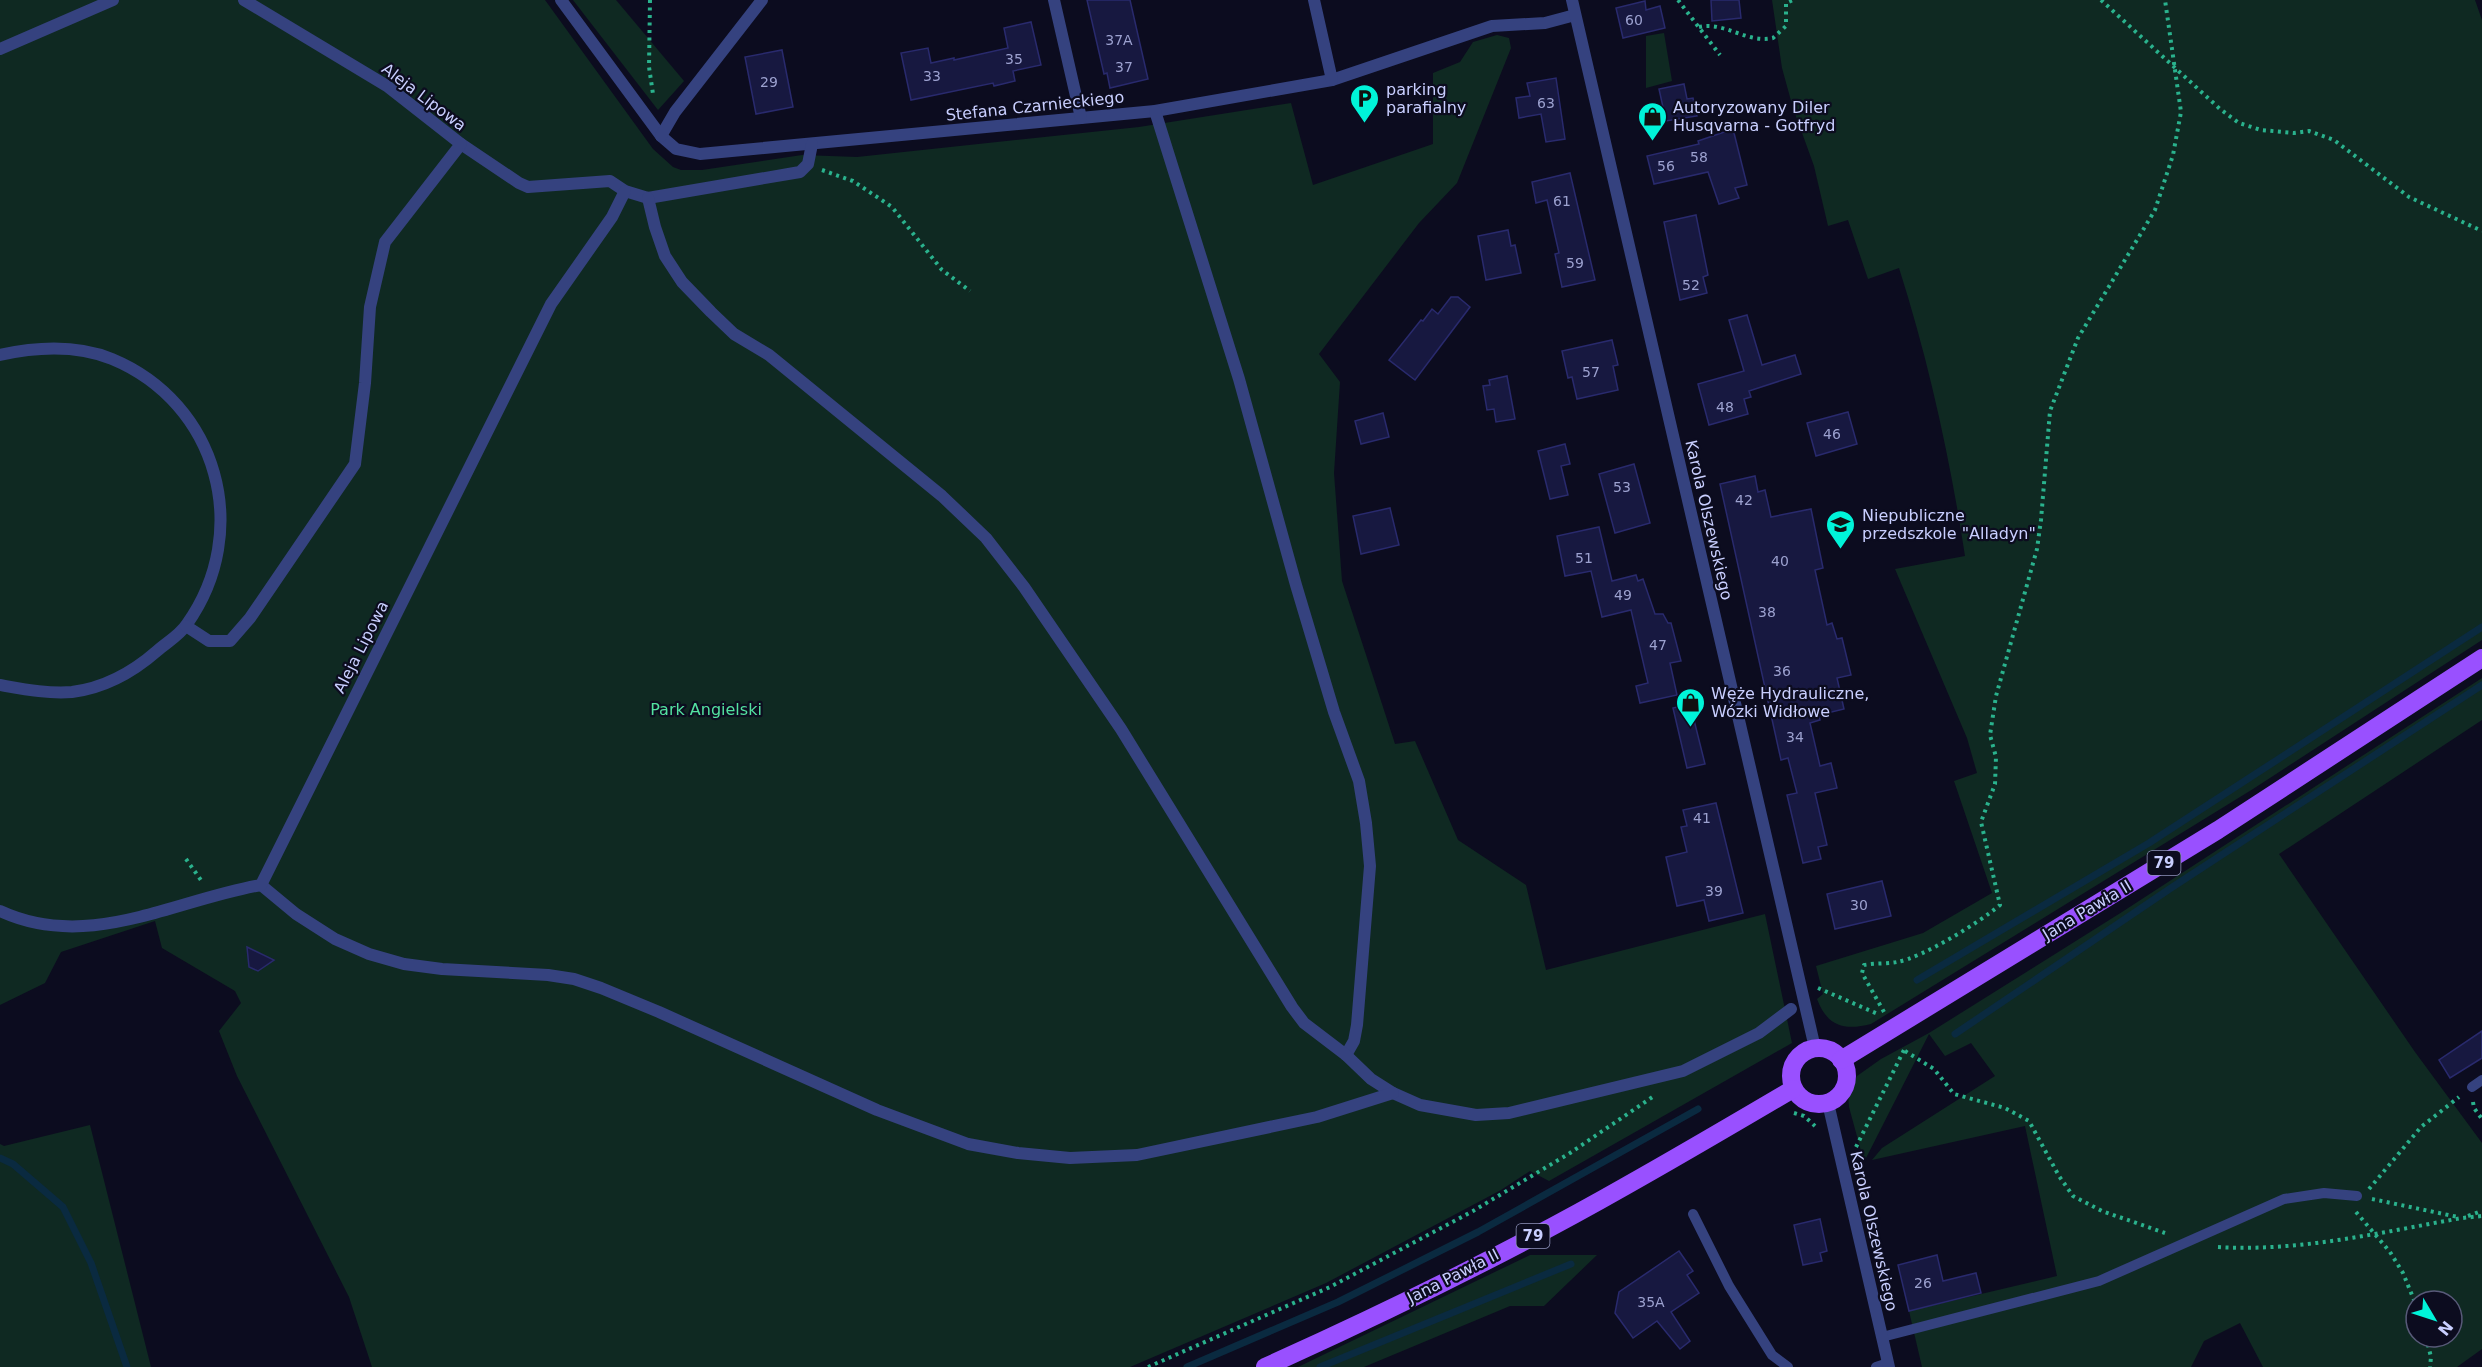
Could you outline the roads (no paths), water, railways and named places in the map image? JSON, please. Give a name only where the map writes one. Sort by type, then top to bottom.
[{"type":"main road","name":"Jana Pawła II","points":[[1846,1068],[2482,658]]},
{"type":"main road","points":[[1806,1048],[1830,1050],[1846,1068],[1847,1080],[1835,1102],[1820,1104],[1804,1100],[1790,1081],[1790,1074],[1796,1060],[1806,1048]]},
{"type":"main road","name":"Jana Pawła II","points":[[1265,1367],[1427,1290],[1623,1188],[1790,1081]]},
{"type":"street","points":[[0,49],[114,0]]},
{"type":"street","name":"Aleja Lipowa","points":[[186,626],[209,641],[230,641],[250,618],[356,464],[370,307],[385,242],[460,144],[387,86],[244,0]]},
{"type":"street","name":"Stefana Czarnieckiego","points":[[561,0],[661,136],[676,149],[700,154],[1155,111],[1332,80],[1492,26],[1545,23],[1576,5]]},
{"type":"street","points":[[661,136],[675,112],[762,0]]},
{"type":"street","points":[[1054,0],[1081,118]]},
{"type":"street","points":[[1314,0],[1332,80]]},
{"type":"street","name":"Karola Olszewskiego","points":[[1576,5],[1806,1048]]},
{"type":"street","points":[[1155,111],[1236,368],[1296,585],[1334,711],[1359,781],[1370,867],[1357,1025],[1354,1041],[1346,1055]]},
{"type":"street","points":[[460,144],[528,187],[596,180],[610,181],[625,191],[648,198],[800,172],[807,166],[812,144]]},
{"type":"street","name":"Aleja Lipowa","points":[[261,885],[551,304],[612,217],[625,191]]},
{"type":"street","points":[[648,198],[665,256],[682,282],[734,334],[779,362],[942,496],[986,538],[1024,587],[1121,729],[1292,1007],[1304,1023],[1346,1055],[1371,1079],[1393,1093],[1420,1105],[1476,1115],[1509,1113],[1683,1071],[1760,1033],[1791,1009]]},
{"type":"street","points":[[0,355],[47,349],[76,350],[110,358],[159,388],[180,408],[197,432],[210,457],[218,487],[220,541],[205,593],[186,626],[138,668],[92,687],[72,692],[48,692],[0,685]]},
{"type":"street","points":[[0,911],[37,925],[90,927],[140,919],[212,896],[261,885],[296,914],[335,939],[369,954],[404,964],[442,969],[548,975],[573,979],[650,1008],[877,1110],[968,1144],[1008,1151],[1070,1158],[1137,1155],[1317,1117],[1393,1093]]},
{"type":"street","name":"Karola Olszewskiego","points":[[1835,1102],[1882,1336],[1885,1366]]},
{"type":"lane","points":[[2472,1087],[2482,1080]]},
{"type":"lane","points":[[1882,1336],[2099,1281],[2284,1199],[2305,1194],[2332,1193],[2357,1196]]},
{"type":"lane","points":[[1693,1215],[1729,1286],[1772,1355],[1788,1367]]},
{"type":"waterway","points":[[1917,980],[2149,843],[2482,627]]},
{"type":"waterway","points":[[1955,1034],[2171,888],[2482,685]]},
{"type":"waterway","points":[[1187,1367],[1338,1302],[1478,1232],[1698,1109]]},
{"type":"waterway","points":[[0,1158],[13,1164],[63,1207],[91,1263],[127,1367]]},
{"type":"waterway","points":[[1320,1367],[1571,1264]]},
{"type":"place","name":"parking parafialny","points":[[1365,124]]},
{"type":"place","name":"Autoryzowany Diler Husqvarna - Gotfryd","points":[[1652,142]]},
{"type":"place","name":"Niepubliczne przedszkole \"Alladyn\"","points":[[1841,550]]},
{"type":"place","name":"Węże Hydrauliczne, Wózki Widłowe","points":[[1690,728]]},
{"type":"park label","name":"Park Angielski","points":[[706,709]]}]
